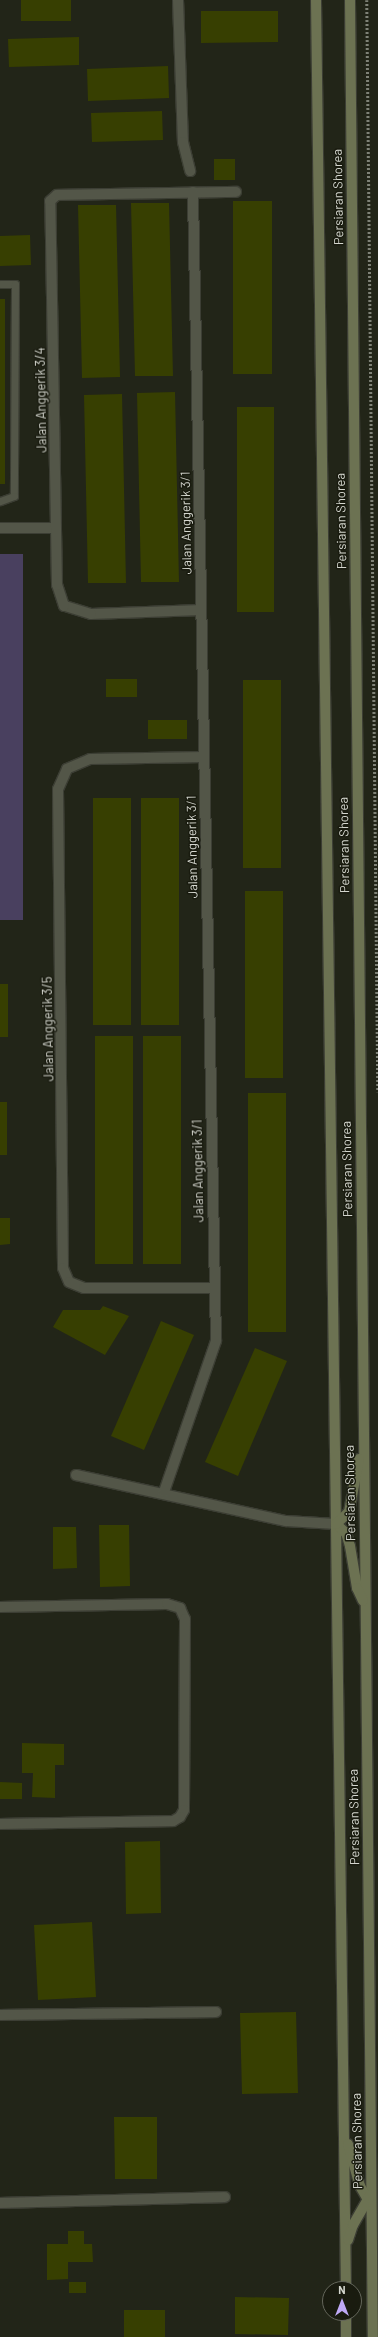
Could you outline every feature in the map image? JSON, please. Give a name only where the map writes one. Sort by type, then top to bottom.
[{"type":"main road","name":"Persiaran Shorea","points":[[316,0],[346,2281]]},
{"type":"main road","name":"Persiaran Shorea","points":[[350,0],[362,1447],[370,2130],[373,2200],[373,2337]]},
{"type":"main road","points":[[362,1447],[350,1512],[336,1524],[346,1533],[350,1546],[357,1588],[364,1605]]},
{"type":"main road","points":[[344,2126],[353,2164],[373,2200],[353,2225],[345,2252]]},
{"type":"main road","points":[[370,2130],[378,2160]]},
{"type":"main road","points":[[372,2248],[378,2237]]},
{"type":"main road","points":[[346,2321],[346,2337]]},
{"type":"street","points":[[178,0],[183,142],[190,171]]},
{"type":"street","name":"Jalan Anggerik 3/1","points":[[164,1492],[216,1342],[213,1288],[193,192]]},
{"type":"street","name":"Jalan Anggerik 3/4","points":[[201,610],[91,614],[64,606],[57,585],[50,202],[57,195],[236,192]]},
{"type":"street","points":[[0,528],[56,528]]},
{"type":"street","name":"Jalan Anggerik 3/5","points":[[203,757],[90,759],[67,769],[58,789],[63,1268],[69,1282],[84,1288],[213,1288]]},
{"type":"street","points":[[76,1475],[164,1492],[286,1521],[336,1524]]},
{"type":"street","points":[[0,1607],[167,1604],[180,1608],[185,1619],[185,1643],[184,1810],[180,1817],[173,1821],[0,1824]]},
{"type":"street","points":[[0,2015],[216,2012]]},
{"type":"street","points":[[0,2203],[224,2197]]},
{"type":"lane","points":[[0,284],[14,284],[14,496],[0,501]]},
{"type":"path","points":[[367,0],[378,1092]]},
{"type":"shaded area","points":[[0,554],[23,554],[23,920],[0,920]]},
{"type":"building","points":[[21,0],[71,0],[71,21],[21,21]]},
{"type":"building","points":[[201,11],[278,11],[278,42],[201,43]]},
{"type":"building","points":[[79,37],[79,65],[9,67],[8,39]]},
{"type":"building","points":[[168,66],[169,98],[88,101],[87,69]]},
{"type":"building","points":[[162,111],[163,140],[92,142],[91,113]]},
{"type":"building","points":[[214,159],[235,159],[235,180],[214,180]]},
{"type":"building","points":[[233,201],[272,201],[272,374],[233,374]]},
{"type":"building","points":[[131,203],[169,203],[173,376],[135,376]]},
{"type":"building","points":[[78,205],[116,205],[120,377],[82,378]]},
{"type":"building","points":[[30,235],[31,265],[0,266],[0,236]]},
{"type":"building","points":[[0,299],[5,299],[5,484],[0,484]]},
{"type":"building","points":[[175,392],[179,582],[141,582],[137,393]]},
{"type":"building","points":[[122,394],[126,583],[88,583],[84,395]]},
{"type":"building","points":[[237,407],[274,407],[274,612],[237,612]]},
{"type":"building","points":[[106,679],[137,679],[137,697],[106,697]]},
{"type":"building","points":[[243,680],[281,680],[281,868],[243,868]]},
{"type":"building","points":[[148,720],[187,720],[187,739],[148,739]]},
{"type":"building","points":[[93,798],[131,798],[131,1025],[93,1025]]},
{"type":"building","points":[[141,798],[179,798],[179,1025],[141,1025]]},
{"type":"building","points":[[245,891],[283,891],[283,1078],[245,1078]]},
{"type":"building","points":[[0,984],[8,984],[8,1037],[0,1037]]},
{"type":"building","points":[[95,1036],[133,1036],[133,1264],[95,1264]]},
{"type":"building","points":[[143,1036],[181,1036],[181,1264],[143,1264]]},
{"type":"building","points":[[248,1093],[286,1093],[286,1332],[248,1332]]},
{"type":"building","points":[[0,1102],[7,1102],[7,1155],[0,1155]]},
{"type":"building","points":[[0,1218],[10,1218],[10,1244],[0,1245]]},
{"type":"building","points":[[103,1306],[129,1316],[105,1355],[53,1327],[63,1310],[100,1310]]},
{"type":"building","points":[[161,1321],[194,1335],[144,1450],[111,1436]]},
{"type":"building","points":[[255,1348],[287,1361],[238,1476],[205,1462]]},
{"type":"building","points":[[99,1525],[129,1525],[130,1586],[100,1587]]},
{"type":"building","points":[[53,1527],[76,1527],[77,1568],[53,1569]]},
{"type":"building","points":[[22,1743],[64,1744],[64,1765],[55,1765],[55,1798],[32,1797],[33,1773],[22,1773]]},
{"type":"building","points":[[0,1782],[22,1783],[22,1799],[0,1799]]},
{"type":"building","points":[[160,1841],[161,1913],[126,1914],[125,1842]]},
{"type":"building","points":[[92,1922],[96,1997],[38,2000],[34,1925]]},
{"type":"building","points":[[296,2012],[298,2093],[242,2094],[240,2013]]},
{"type":"building","points":[[114,2117],[157,2117],[157,2179],[115,2179]]},
{"type":"building","points":[[68,2231],[84,2231],[84,2244],[92,2244],[93,2262],[68,2262],[68,2279],[47,2280],[47,2244],[68,2244]]},
{"type":"building","points":[[69,2282],[86,2282],[86,2293],[69,2293]]},
{"type":"building","points":[[235,2297],[289,2298],[288,2335],[235,2334]]},
{"type":"building","points":[[124,2310],[165,2310],[165,2337],[124,2337]]}]
